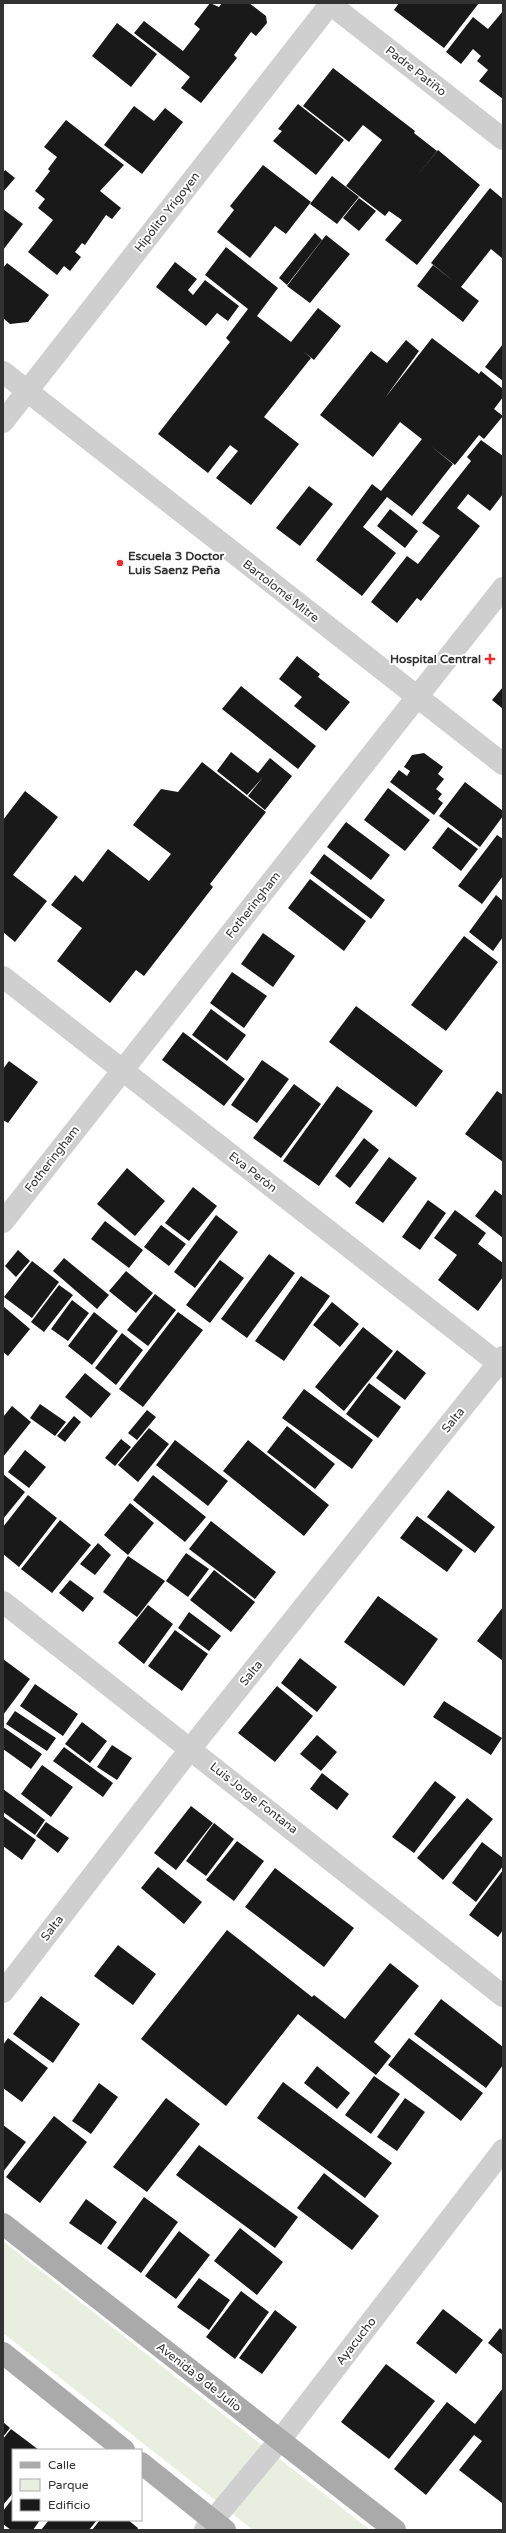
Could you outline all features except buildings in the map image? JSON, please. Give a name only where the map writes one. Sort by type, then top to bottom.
[{"type":"main road","name":"Avenida 9 de Julio","points":[[3,2224],[395,2530]]},
{"type":"main road","points":[[3,2353],[123,2449]]},
{"type":"main road","points":[[142,2464],[214,2527]]},
{"type":"street","name":"Padre Patiño","points":[[331,3],[503,139]]},
{"type":"street","name":"Hipólito Yrigoyen","points":[[3,422],[331,3]]},
{"type":"street","name":"Bartolomé Mitre","points":[[3,372],[503,764]]},
{"type":"street","name":"Fotheringham","points":[[3,1222],[503,588]]},
{"type":"street","name":"Eva Perón","points":[[3,977],[501,1363]]},
{"type":"street","name":"Salta","points":[[3,1992],[191,1748],[501,1363]]},
{"type":"street","name":"Luis Jorge Fontana","points":[[3,1602],[191,1748],[503,1996]]},
{"type":"street","name":"Ayacucho","points":[[214,2527],[503,2150]]},
{"type":"green space","points":[[3,2241],[370,2530],[253,2530],[3,2333]]},
{"type":"place","name":"Escuela 3 Doctor Luis Saenz Peña","points":[[120,563]]},
{"type":"place","name":"Hospital Central","points":[[490,659]]}]
